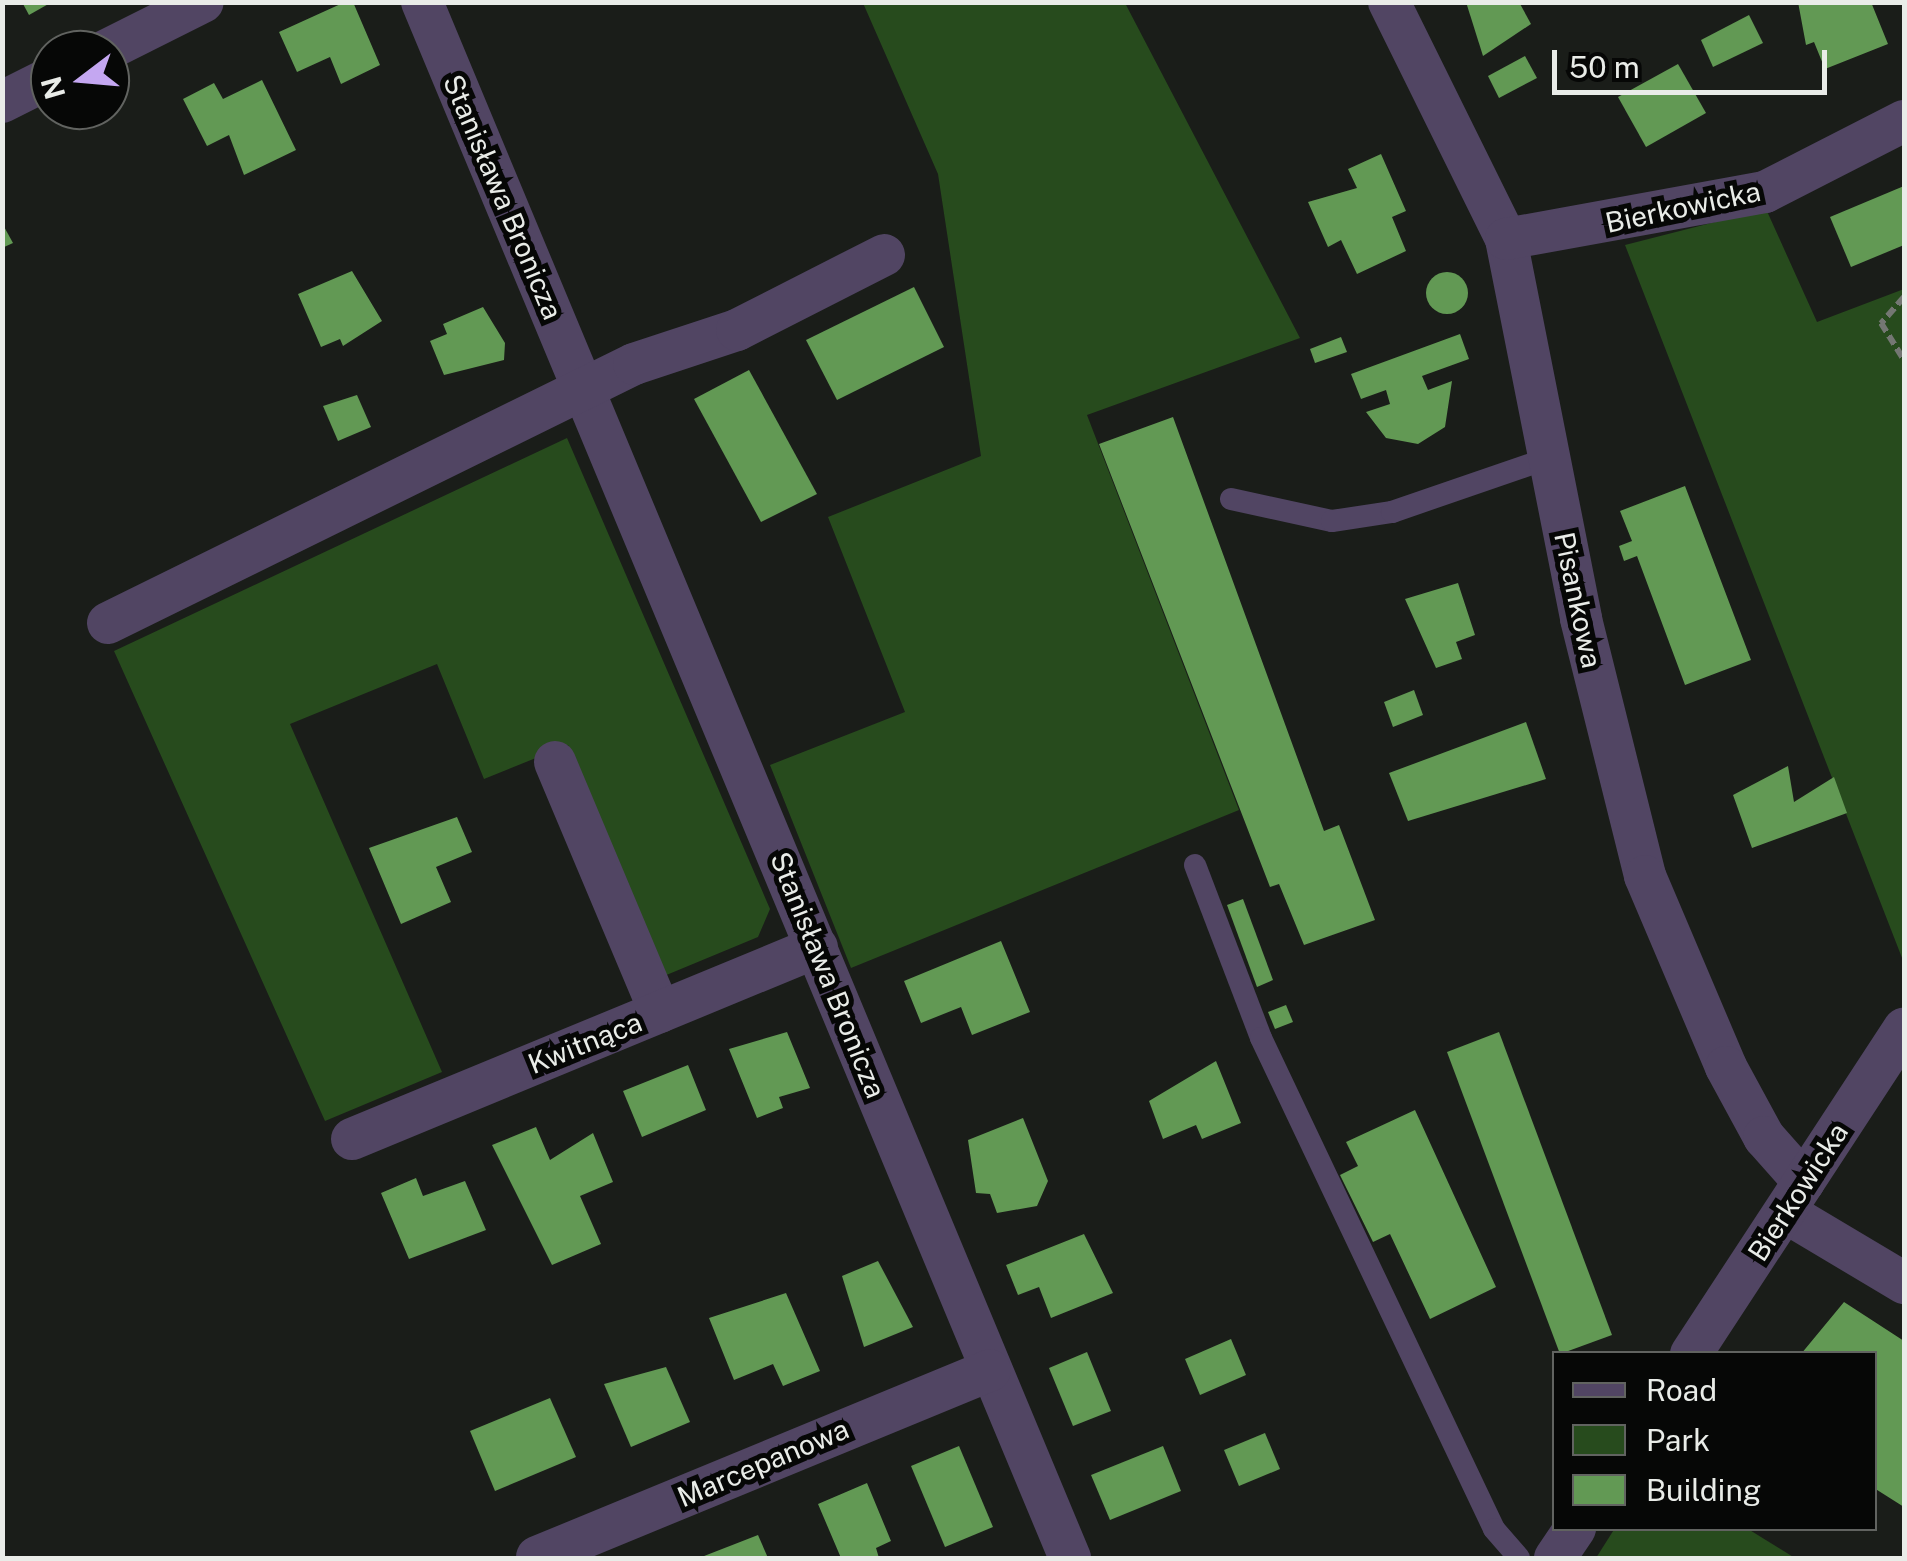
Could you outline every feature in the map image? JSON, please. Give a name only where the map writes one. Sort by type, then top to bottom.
[{"type":"street","points":[[130,38],[202,2]]},
{"type":"street","name":"Stanisława Bronicza","points":[[422,2],[1070,1558]]},
{"type":"street","name":"Pisankowa","points":[[1390,2],[1506,239],[1550,458],[1646,876],[1726,1067],[1795,1197],[1904,1283]]},
{"type":"street","points":[[2,102],[30,88]]},
{"type":"street","name":"Bierkowicka","points":[[1506,239],[1764,192],[1904,121]]},
{"type":"street","points":[[108,623],[584,391],[737,330],[884,254]]},
{"type":"street","points":[[555,762],[660,1012]]},
{"type":"street","name":"Kwitnąca","points":[[352,1139],[817,948]]},
{"type":"street","name":"Bierkowicka","points":[[1693,1351],[1904,1029]]},
{"type":"street","name":"Marcepanowa","points":[[538,1557],[990,1370]]},
{"type":"street","points":[[1555,1558],[1573,1531]]},
{"type":"lane","points":[[1230,499],[1332,521],[1392,512],[1550,458]]},
{"type":"lane","points":[[1195,865],[1270,1055],[1494,1530],[1520,1558]]},
{"type":"path","points":[[1904,297],[1881,323],[1904,360]]},
{"type":"green space","points":[[863,3],[1125,3],[1300,338],[1087,415],[1239,810],[851,968],[770,765],[905,712],[828,517],[981,456],[938,174]]},
{"type":"green space","points":[[1766,209],[1817,322],[1904,289],[1904,963],[1625,245]]},
{"type":"green space","points":[[567,438],[770,909],[758,937],[664,976],[568,745],[484,779],[437,664],[290,724],[442,1072],[325,1121],[114,651]]},
{"type":"green space","points":[[1613,1531],[1751,1531],[1795,1558],[1596,1558]]},
{"type":"building","points":[[22,2],[52,2],[29,15]]},
{"type":"building","points":[[345,2],[353,2],[380,65],[341,84],[330,57],[297,72],[279,32]]},
{"type":"building","points":[[1466,2],[1519,2],[1531,24],[1483,56]]},
{"type":"building","points":[[1798,2],[1871,2],[1888,44],[1825,69],[1814,42],[1806,45]]},
{"type":"building","points":[[1749,15],[1763,43],[1713,67],[1701,40]]},
{"type":"building","points":[[1525,56],[1537,78],[1499,98],[1488,76]]},
{"type":"building","points":[[1678,64],[1706,113],[1646,147],[1618,97]]},
{"type":"building","points":[[262,80],[296,150],[244,175],[229,135],[207,146],[183,99],[214,83],[223,99]]},
{"type":"building","points":[[1381,154],[1406,211],[1392,217],[1406,251],[1357,274],[1341,240],[1328,247],[1308,202],[1357,188],[1348,169]]},
{"type":"building","points":[[1904,186],[1904,245],[1851,267],[1830,217]]},
{"type":"building","points":[[2,223],[13,243],[2,248]]},
{"type":"building","points":[[352,271],[382,321],[343,346],[340,339],[321,347],[298,294]]},
{"type":"building","points":[[1447,272],[1462,278],[1468,293],[1462,308],[1447,314],[1432,308],[1426,293],[1432,278]]},
{"type":"building","points":[[914,287],[944,347],[837,400],[806,340]]},
{"type":"building","points":[[483,307],[505,343],[504,360],[444,375],[430,341],[447,334],[443,324]]},
{"type":"building","points":[[1460,334],[1469,359],[1422,376],[1428,390],[1452,381],[1445,427],[1418,444],[1386,438],[1366,412],[1390,404],[1386,390],[1361,399],[1351,374]]},
{"type":"building","points":[[1341,337],[1347,352],[1315,363],[1310,349]]},
{"type":"building","points":[[749,370],[817,494],[761,522],[694,399]]},
{"type":"building","points":[[357,395],[371,427],[338,441],[323,406]]},
{"type":"building","points":[[1173,417],[1324,831],[1339,825],[1375,920],[1304,945],[1279,884],[1270,887],[1099,444]]},
{"type":"building","points":[[1685,486],[1751,660],[1685,685],[1637,556],[1624,561],[1619,546],[1632,541],[1620,511]]},
{"type":"building","points":[[1458,583],[1475,635],[1456,642],[1462,659],[1436,668],[1405,599]]},
{"type":"building","points":[[1414,690],[1423,715],[1393,727],[1384,702]]},
{"type":"building","points":[[1526,722],[1546,779],[1408,821],[1389,773]]},
{"type":"building","points":[[1788,766],[1794,802],[1834,777],[1847,813],[1752,848],[1733,795]]},
{"type":"building","points":[[457,817],[472,852],[436,867],[451,902],[401,924],[369,848]]},
{"type":"building","points":[[1243,899],[1273,980],[1257,987],[1227,905]]},
{"type":"building","points":[[1001,941],[1030,1012],[972,1035],[961,1007],[921,1023],[904,981]]},
{"type":"building","points":[[1286,1005],[1293,1022],[1275,1029],[1268,1012]]},
{"type":"building","points":[[787,1032],[810,1088],[779,1097],[783,1108],[757,1118],[729,1049]]},
{"type":"building","points":[[1499,1032],[1612,1335],[1559,1351],[1447,1052]]},
{"type":"building","points":[[1216,1061],[1241,1123],[1202,1139],[1196,1125],[1163,1139],[1149,1101]]},
{"type":"building","points":[[688,1065],[706,1110],[642,1137],[623,1091]]},
{"type":"building","points":[[1415,1110],[1496,1287],[1430,1319],[1390,1234],[1373,1242],[1340,1175],[1358,1166],[1346,1142]]},
{"type":"building","points":[[1023,1118],[1048,1181],[1037,1206],[997,1213],[990,1194],[976,1193],[968,1140]]},
{"type":"building","points":[[536,1127],[550,1160],[593,1133],[613,1182],[580,1196],[601,1244],[552,1265],[492,1145]]},
{"type":"building","points":[[416,1178],[423,1196],[465,1181],[486,1230],[409,1259],[381,1193]]},
{"type":"building","points":[[1084,1234],[1113,1293],[1051,1318],[1039,1287],[1018,1295],[1006,1265]]},
{"type":"building","points":[[878,1261],[913,1327],[864,1347],[842,1276]]},
{"type":"building","points":[[786,1293],[820,1371],[783,1386],[773,1364],[734,1380],[709,1318]]},
{"type":"building","points":[[1844,1302],[1904,1341],[1904,1507],[1877,1490],[1877,1351],[1803,1351]]},
{"type":"building","points":[[1231,1339],[1246,1375],[1200,1395],[1185,1359]]},
{"type":"building","points":[[1087,1352],[1111,1411],[1073,1426],[1049,1368]]},
{"type":"building","points":[[666,1367],[690,1422],[631,1447],[604,1384]]},
{"type":"building","points":[[550,1398],[576,1457],[495,1491],[470,1431]]},
{"type":"building","points":[[1265,1433],[1280,1469],[1239,1486],[1224,1450]]},
{"type":"building","points":[[959,1446],[993,1527],[945,1547],[911,1466]]},
{"type":"building","points":[[1163,1446],[1181,1491],[1110,1520],[1091,1475]]},
{"type":"building","points":[[867,1483],[891,1541],[876,1548],[879,1558],[841,1558],[818,1504]]},
{"type":"building","points":[[758,1535],[768,1558],[699,1558]]}]
